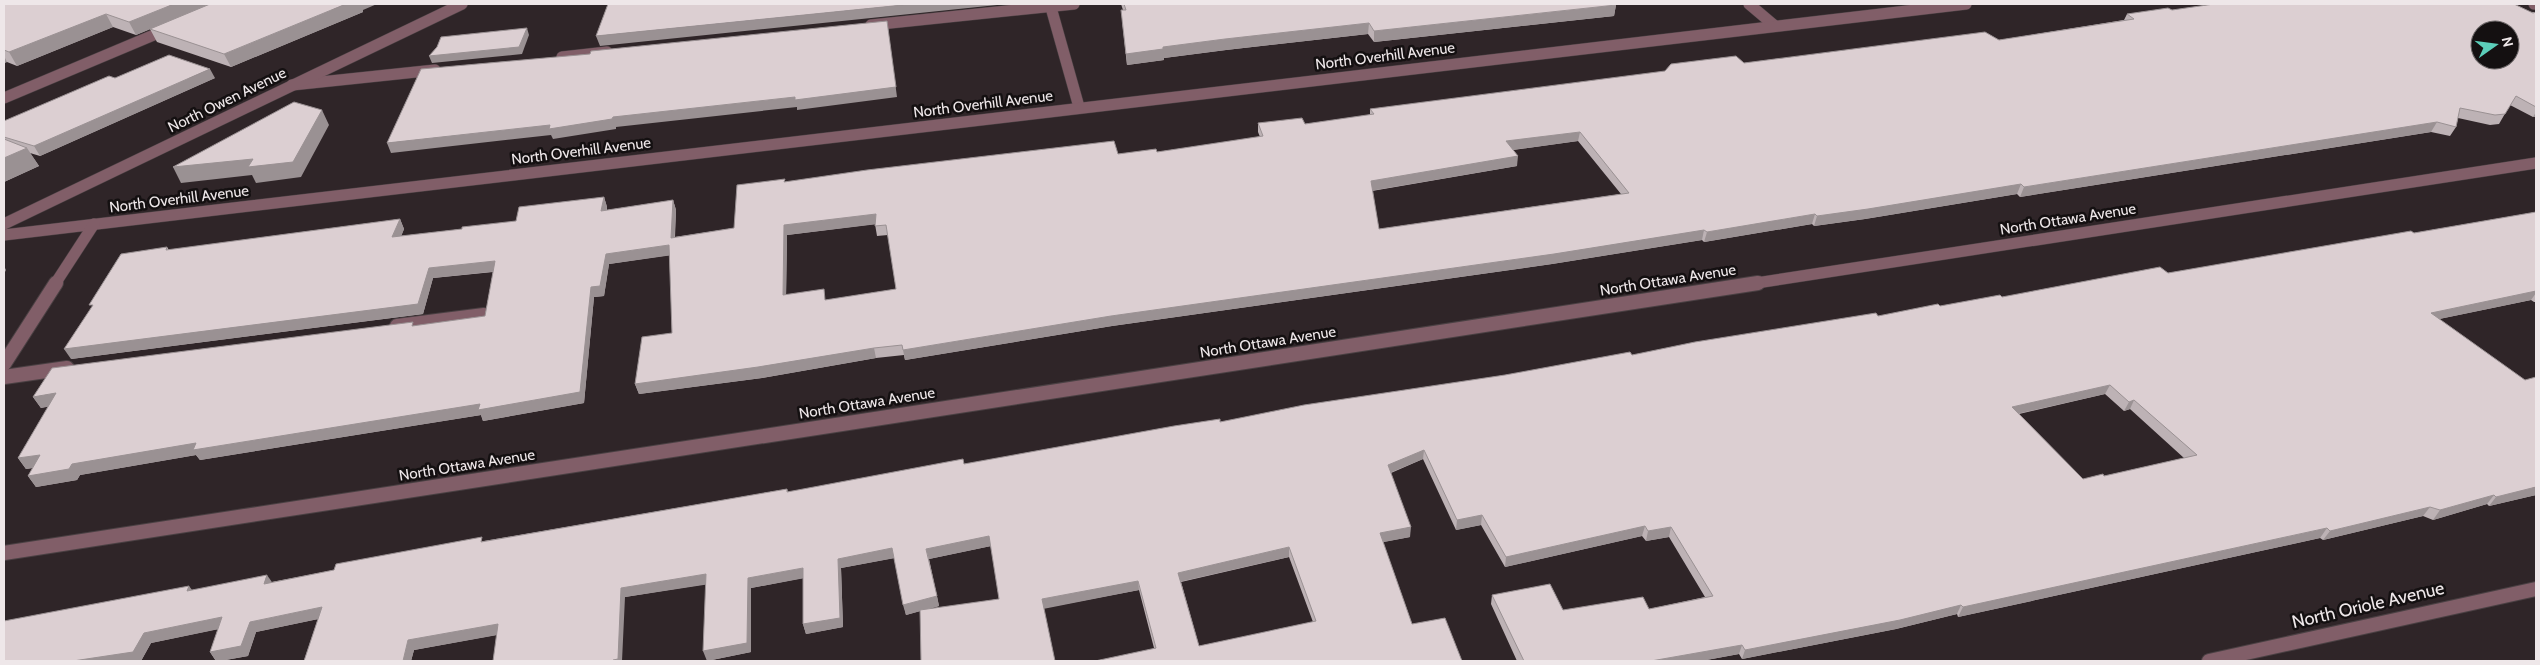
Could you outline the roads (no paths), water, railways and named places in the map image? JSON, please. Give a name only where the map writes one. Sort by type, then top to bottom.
[{"type":"street","name":"North Owen Avenue","points":[[4,224],[462,4]]},
{"type":"street","points":[[860,26],[1074,4]]},
{"type":"street","points":[[1749,4],[1775,26]]},
{"type":"street","name":"North Overhill Avenue","points":[[4,235],[1966,4]]},
{"type":"street","points":[[1051,5],[1079,107]]},
{"type":"street","points":[[4,98],[174,26]]},
{"type":"street","points":[[555,58],[614,52]]},
{"type":"street","points":[[292,86],[446,69]]},
{"type":"street","name":"North Ottawa Avenue","points":[[4,553],[2536,163]]},
{"type":"street","points":[[4,364],[94,224]]},
{"type":"street","points":[[386,328],[484,315]]},
{"type":"street","points":[[4,376],[82,366]]},
{"type":"street","name":"North Oriole Avenue","points":[[2209,661],[2536,589]]}]
